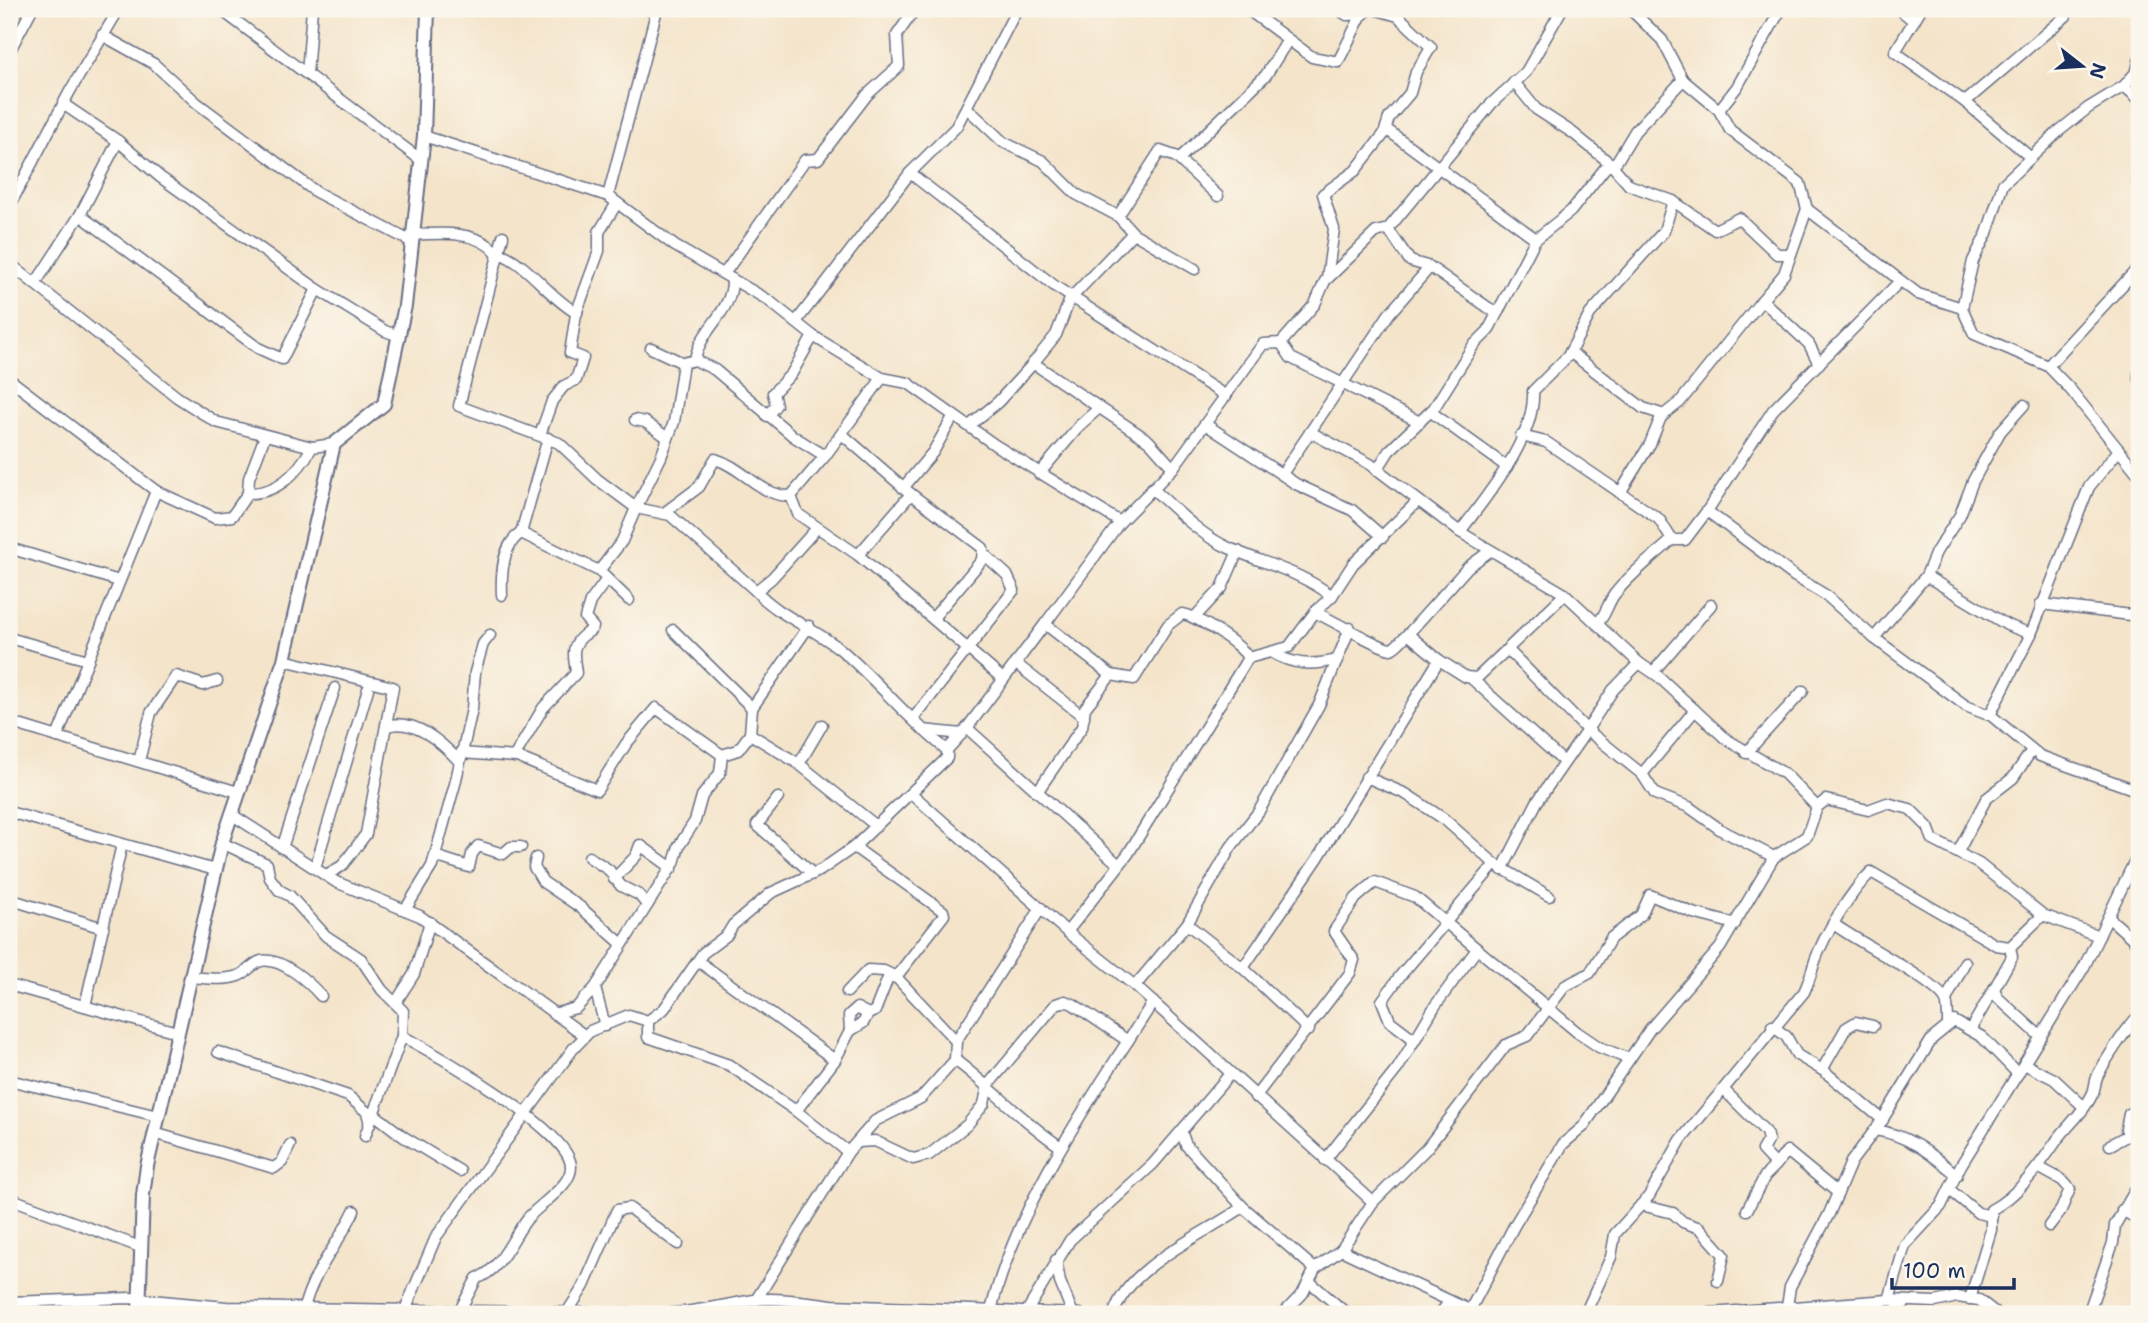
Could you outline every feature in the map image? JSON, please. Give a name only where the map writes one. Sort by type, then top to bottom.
[{"type":"street","points":[[9,51],[32,9]]},
{"type":"street","points":[[9,207],[63,104],[119,9]]},
{"type":"street","points":[[220,9],[421,160]]},
{"type":"street","points":[[307,74],[312,9]]},
{"type":"street","points":[[9,263],[187,403],[216,422],[312,447],[334,444],[384,404],[399,336],[424,136],[428,9]]},
{"type":"street","points":[[608,195],[656,13],[646,9]]},
{"type":"street","points":[[695,360],[704,337],[720,318],[730,299],[728,276],[805,160],[818,159],[867,95],[899,66],[897,35],[915,9]]},
{"type":"street","points":[[796,322],[910,173],[956,127],[967,108],[977,81],[1017,9]]},
{"type":"street","points":[[1338,9],[1346,15],[1365,12]]},
{"type":"street","points":[[848,1152],[796,1111],[729,1065],[648,1037],[649,1021],[664,1009],[698,961],[771,893],[813,874],[854,847],[947,758],[947,750],[1120,522],[1173,468],[1263,344],[1281,343],[1315,304],[1327,279],[1334,229],[1323,194],[1355,171],[1386,129],[1389,118],[1410,93],[1416,72],[1431,47],[1398,16],[1374,9]]},
{"type":"street","points":[[1327,279],[1376,232],[1388,229],[1492,103],[1526,72],[1562,9]]},
{"type":"street","points":[[1633,11],[1646,9]]},
{"type":"street","points":[[1719,110],[1737,86],[1781,9]]},
{"type":"street","points":[[1899,9],[1914,21]]},
{"type":"street","points":[[1921,9],[1895,52],[1965,102],[2030,157]]},
{"type":"street","points":[[1254,11],[1312,57],[1338,62],[1365,12]]},
{"type":"street","points":[[1620,493],[1664,415],[1679,402],[1784,274],[1807,209],[1800,183],[1730,130],[1719,110],[1683,80],[1662,40],[1633,11]]},
{"type":"street","points":[[1965,102],[2066,16]]},
{"type":"street","points":[[102,35],[154,64],[197,103],[316,192],[413,238],[433,234],[481,239],[499,254],[512,257],[564,306],[577,313]]},
{"type":"street","points":[[1118,216],[1160,151],[1180,158],[1266,75],[1288,40]]},
{"type":"street","points":[[2139,61],[2137,71],[2124,86],[2088,108],[2030,157],[2003,184],[1987,233],[1973,261],[1962,308],[1974,334],[2048,366],[2070,389],[2139,475]]},
{"type":"street","points":[[1377,470],[1389,450],[1431,412],[1473,346],[1488,331],[1536,239],[1571,211],[1605,167],[1618,161],[1635,131],[1683,80]]},
{"type":"street","points":[[1514,82],[1535,108],[1573,132],[1611,164],[1629,185],[1673,201],[1715,230],[1739,218],[1777,254],[1789,254]]},
{"type":"street","points":[[2124,86],[2139,99]]},
{"type":"street","points":[[63,104],[118,141],[160,177],[317,289],[385,331],[399,336]]},
{"type":"street","points":[[967,108],[1003,142],[1043,160],[1076,194],[1118,216],[1133,233],[1195,269]]},
{"type":"street","points":[[1386,129],[1536,239]]},
{"type":"street","points":[[424,136],[608,195],[675,246],[768,300],[813,336],[882,378],[908,383],[953,417],[1120,522]]},
{"type":"street","points":[[35,284],[80,215],[118,141]]},
{"type":"street","points":[[1174,156],[1218,196]]},
{"type":"street","points":[[2139,163],[2139,191]]},
{"type":"street","points":[[910,173],[1072,297],[1226,396]]},
{"type":"street","points":[[1460,532],[1507,467],[1534,406],[1533,391],[1570,352],[1590,314],[1664,231],[1673,201]]},
{"type":"street","points":[[502,594],[501,573],[513,538],[521,533],[552,401],[564,386],[576,380],[583,358],[570,354],[577,313],[594,271],[599,232],[617,202]]},
{"type":"street","points":[[1807,209],[1917,294],[1962,308]]},
{"type":"street","points":[[80,215],[258,348],[282,359],[317,289]]},
{"type":"street","points":[[1388,229],[1410,261],[1430,267],[1496,313]]},
{"type":"street","points":[[969,426],[998,402],[1056,335],[1072,297],[1133,233]]},
{"type":"street","points":[[503,236],[459,406],[559,443],[597,479],[636,508],[670,515],[708,546],[735,576],[756,591],[772,608],[809,626],[842,652],[947,750]]},
{"type":"street","points":[[1282,474],[1389,314],[1430,267]]},
{"type":"street","points":[[2048,366],[2137,274]]},
{"type":"street","points":[[1597,624],[1606,616],[1612,598],[1628,580],[1672,540],[1685,540],[1773,410],[1900,281]]},
{"type":"street","points":[[1762,300],[1809,344],[1819,364]]},
{"type":"street","points":[[767,416],[776,405],[773,393],[792,373],[813,336]]},
{"type":"street","points":[[1281,343],[1291,358],[1420,422]]},
{"type":"street","points":[[650,348],[683,363],[695,360],[715,370],[767,416],[825,456]]},
{"type":"street","points":[[1570,352],[1643,408],[1664,415]]},
{"type":"street","points":[[514,757],[542,708],[576,673],[572,653],[575,644],[590,634],[593,627],[584,618],[590,602],[622,541],[668,438],[683,363]]},
{"type":"street","points":[[1032,363],[1149,441],[1173,468]]},
{"type":"street","points":[[664,513],[699,487],[716,459],[731,463],[774,496],[791,496],[843,435],[882,378]]},
{"type":"street","points":[[10,383],[156,491],[215,518],[232,516],[248,493],[249,478],[265,436]]},
{"type":"street","points":[[1874,638],[1926,576],[1936,552],[1960,515],[1973,481],[2000,432],[2025,405]]},
{"type":"street","points":[[1040,474],[1081,424],[1098,409]]},
{"type":"street","points":[[1431,412],[1507,467]]},
{"type":"street","points":[[858,555],[907,491],[953,417]]},
{"type":"street","points":[[635,420],[645,422],[668,438]]},
{"type":"street","points":[[1205,424],[1282,474],[1352,510],[1383,537]]},
{"type":"street","points":[[1310,432],[1377,470],[1460,532],[1564,594],[1639,663],[1653,672],[1746,753],[1785,774],[1817,807]]},
{"type":"street","points":[[843,435],[907,491],[983,548],[984,554],[1007,575],[1014,590],[913,719]]},
{"type":"street","points":[[1521,436],[1546,442],[1659,519],[1672,540]]},
{"type":"street","points":[[139,1314],[143,1195],[154,1133],[215,870],[238,792],[284,660],[334,444]]},
{"type":"street","points":[[248,493],[272,489],[289,478],[305,460],[312,447]]},
{"type":"street","points":[[1988,713],[2031,634],[2089,487],[2119,450]]},
{"type":"street","points":[[1152,488],[1212,537],[1238,551],[1310,579],[1332,596]]},
{"type":"street","points":[[57,737],[156,491]]},
{"type":"street","points":[[791,496],[799,514],[858,555],[1003,679]]},
{"type":"street","points":[[1067,932],[1119,865],[1248,658],[1293,645],[1315,612],[1332,596],[1353,564],[1417,502]]},
{"type":"street","points":[[1707,511],[1794,576],[1827,596],[1874,638],[1966,706],[1988,713],[2040,756],[2139,791]]},
{"type":"street","points":[[756,591],[772,578],[817,528]]},
{"type":"street","points":[[521,533],[603,575],[629,600]]},
{"type":"street","points":[[9,548],[119,581]]},
{"type":"street","points":[[1194,618],[1222,588],[1238,551]]},
{"type":"street","points":[[1315,612],[1388,650],[1408,634],[1468,567],[1490,551]]},
{"type":"street","points":[[933,618],[984,554]]},
{"type":"street","points":[[1926,576],[2007,625],[2031,634]]},
{"type":"street","points":[[1472,679],[1508,650],[1564,594]]},
{"type":"street","points":[[2041,604],[2139,616]]},
{"type":"street","points":[[1653,672],[1711,605]]},
{"type":"street","points":[[1045,624],[1111,675],[1134,679],[1168,625],[1182,614],[1194,618],[1244,650],[1248,658]]},
{"type":"street","points":[[722,755],[738,750],[750,734],[752,709],[809,626]]},
{"type":"street","points":[[1135,986],[1187,924],[1231,847],[1259,811],[1319,705],[1350,628]]},
{"type":"street","points":[[673,630],[752,709]]},
{"type":"street","points":[[1408,634],[1439,660],[1472,679],[1564,762]]},
{"type":"street","points":[[405,909],[432,866],[460,758],[482,644],[490,635]]},
{"type":"street","points":[[9,638],[88,660]]},
{"type":"street","points":[[1508,650],[1587,730],[1642,774],[1655,794],[1689,807],[1721,830],[1774,857]]},
{"type":"street","points":[[1271,652],[1283,659],[1308,665],[1336,660]]},
{"type":"street","points":[[284,660],[339,676],[384,682],[393,687],[366,834],[342,866],[326,875]]},
{"type":"street","points":[[1243,968],[1318,858],[1439,660]]},
{"type":"street","points":[[1015,663],[1084,717]]},
{"type":"street","points":[[1415,1041],[1390,1021],[1382,1001],[1400,976],[1499,867],[1537,802],[1613,690],[1639,663]]},
{"type":"street","points":[[1037,792],[1083,727],[1087,705],[1111,675]]},
{"type":"street","points":[[139,761],[151,713],[176,676],[203,685],[217,681]]},
{"type":"street","points":[[282,848],[335,688]]},
{"type":"street","points":[[315,868],[368,689]]},
{"type":"street","points":[[1746,753],[1803,691]]},
{"type":"street","points":[[387,726],[404,723],[425,733],[460,758],[514,757],[597,790],[626,744],[656,708],[722,755]]},
{"type":"street","points":[[1642,774],[1695,710]]},
{"type":"street","points":[[9,722],[238,792]]},
{"type":"street","points":[[799,764],[822,725]]},
{"type":"street","points":[[923,730],[964,731],[1119,865]]},
{"type":"street","points":[[750,734],[799,764],[875,825]]},
{"type":"street","points":[[1958,852],[1986,799],[2013,778],[2032,750]]},
{"type":"street","points":[[553,1014],[576,1008],[595,988],[672,868],[679,846],[695,821],[702,796],[720,773],[722,755]]},
{"type":"street","points":[[1366,777],[1406,794],[1444,819],[1499,867],[1549,896]]},
{"type":"street","points":[[911,793],[1067,932],[1135,986],[1373,1202]]},
{"type":"street","points":[[778,798],[757,825],[813,874]]},
{"type":"street","points":[[1341,1250],[1473,1313],[1514,1226],[1563,1144],[1583,1127],[1629,1059],[1735,924],[1774,857],[1807,836],[1817,807],[1826,800],[1868,810],[1887,803],[1910,810],[1928,827],[1933,840],[1979,864],[2043,915],[2099,936]]},
{"type":"street","points":[[9,812],[215,870]]},
{"type":"street","points":[[231,814],[326,875],[430,922],[584,1035]]},
{"type":"street","points":[[85,1006],[122,844]]},
{"type":"street","points":[[222,844],[267,864],[270,878],[279,890],[290,896],[326,936],[361,959],[405,1017],[402,1036],[365,1136]]},
{"type":"street","points":[[614,879],[636,856],[640,845],[672,868]]},
{"type":"street","points":[[435,856],[469,867],[472,854],[478,846],[503,854],[511,847],[522,847]]},
{"type":"street","points":[[850,1031],[875,1011],[888,978],[896,977],[944,915],[943,911],[854,847]]},
{"type":"street","points":[[1880,1314],[1905,1245],[1911,1235],[1941,1206],[1957,1175],[2084,967],[2139,852]]},
{"type":"street","points":[[589,857],[609,870],[614,879],[639,895],[647,905]]},
{"type":"street","points":[[536,858],[534,867],[543,882],[580,907],[622,944]]},
{"type":"street","points":[[1585,1314],[1611,1256],[1615,1234],[1641,1205],[1681,1140],[1724,1090],[1772,1026],[1804,992],[1812,977],[1815,960],[1858,884],[1871,872],[1996,944],[2010,947]]},
{"type":"street","points":[[1255,1097],[1309,1030],[1350,973],[1354,960],[1334,932],[1362,891],[1375,883],[1415,897],[1446,925],[1600,1047],[1629,1059]]},
{"type":"street","points":[[1288,1312],[1310,1282],[1315,1269],[1341,1250],[1373,1202],[1427,1148],[1506,1045],[1527,1036],[1550,1009],[1564,986],[1590,973],[1611,938],[1641,915],[1650,895],[1693,913],[1735,924]]},
{"type":"street","points":[[9,900],[103,928]]},
{"type":"street","points":[[755,1300],[848,1152],[875,1121],[921,1098],[955,1060],[956,1041],[1041,908]]},
{"type":"street","points":[[2010,947],[2043,915]]},
{"type":"street","points":[[2108,917],[2139,944]]},
{"type":"street","points":[[396,1002],[414,974],[425,929],[430,922]]},
{"type":"street","points":[[1187,924],[1243,968],[1309,1030]]},
{"type":"street","points":[[1835,925],[1862,945],[1910,970],[1946,1000]]},
{"type":"street","points":[[1970,1030],[2012,957],[2010,947]]},
{"type":"street","points":[[1325,1160],[1398,1068],[1435,1006],[1477,949]]},
{"type":"street","points":[[190,977],[219,979],[237,976],[260,961],[268,962],[299,974],[321,996]]},
{"type":"street","points":[[698,961],[835,1060]]},
{"type":"street","points":[[1948,1023],[1946,1000],[1965,962]]},
{"type":"street","points":[[847,992],[868,970],[884,971],[896,977],[956,1041]]},
{"type":"street","points":[[9,985],[177,1032]]},
{"type":"street","points":[[595,988],[605,1026]]},
{"type":"street","points":[[1994,989],[1998,998],[2041,1037]]},
{"type":"street","points":[[858,1142],[875,1141],[913,1159],[929,1154],[967,1125],[979,1111],[988,1085],[1056,1004],[1065,1001],[1083,1010],[1128,1041]]},
{"type":"street","points":[[991,1311],[999,1275],[1061,1147],[1153,1002]]},
{"type":"street","points":[[796,1111],[835,1060],[850,1031],[849,1015],[854,1009],[868,1014]]},
{"type":"street","points":[[400,1311],[436,1237],[584,1035],[629,1015],[649,1021]]},
{"type":"street","points":[[1970,1299],[1992,1230],[1992,1210],[2007,1201],[2038,1167],[2093,1093],[2102,1068],[2131,1022],[2139,1016]]},
{"type":"street","points":[[1787,1307],[1790,1287],[1851,1162],[1910,1077],[1917,1060],[1948,1023],[1954,1021],[1982,1037],[2018,1074]]},
{"type":"street","points":[[1822,1070],[1846,1028],[1856,1022],[1872,1026]]},
{"type":"street","points":[[1772,1026],[1786,1036],[1797,1055],[1822,1070],[1882,1120]]},
{"type":"street","points":[[402,1036],[526,1113],[561,1142],[571,1163],[571,1171],[565,1182],[526,1220],[519,1236],[486,1276],[477,1278],[460,1310]]},
{"type":"street","points":[[218,1052],[348,1096],[367,1112],[370,1125]]},
{"type":"street","points":[[955,1060],[988,1085],[1030,1127],[1061,1147]]},
{"type":"street","points":[[2024,1064],[2054,1079],[2083,1106]]},
{"type":"street","points":[[1027,1311],[1070,1240],[1182,1134],[1230,1074]]},
{"type":"street","points":[[9,1080],[158,1116]]},
{"type":"street","points":[[1724,1090],[1766,1132],[1768,1140],[1762,1150],[1776,1165]]},
{"type":"street","points":[[2135,1137],[2126,1129],[2129,1114],[2139,1110]]},
{"type":"street","points":[[374,1114],[404,1137],[460,1171]]},
{"type":"street","points":[[1875,1130],[1923,1147],[1957,1175]]},
{"type":"street","points":[[154,1133],[274,1168],[282,1161],[290,1145]]},
{"type":"street","points":[[1182,1134],[1186,1145],[1243,1207],[1315,1269]]},
{"type":"street","points":[[2110,1145],[2135,1137]]},
{"type":"street","points":[[1747,1210],[1765,1176],[1787,1151],[1838,1193]]},
{"type":"street","points":[[2038,1167],[2062,1180],[2070,1189],[2061,1210],[2049,1226]]},
{"type":"street","points":[[2088,1314],[2113,1243],[2115,1225],[2139,1184]]},
{"type":"street","points":[[1950,1190],[1978,1213],[1992,1216]]},
{"type":"street","points":[[9,1198],[140,1247]]},
{"type":"street","points":[[1641,1205],[1673,1213],[1710,1237],[1724,1255],[1718,1281]]},
{"type":"street","points":[[1114,1314],[1120,1297],[1145,1270],[1243,1207]]},
{"type":"street","points":[[568,1311],[584,1286],[612,1219],[622,1208],[629,1208],[678,1244]]},
{"type":"street","points":[[2123,1210],[2139,1220]]},
{"type":"street","points":[[304,1308],[322,1263],[334,1250],[354,1211]]},
{"type":"street","points":[[1056,1260],[1060,1282],[1073,1314]]},
{"type":"street","points":[[1310,1282],[1347,1314]]},
{"type":"street","points":[[1698,1314],[1760,1312],[1787,1307],[1807,1310],[1884,1301],[1932,1302],[1957,1297],[1979,1300],[1997,1314]]},
{"type":"street","points":[[9,1302],[139,1298],[258,1311],[304,1308],[696,1313],[755,1300],[1080,1314]]},
{"type":"street","points":[[1890,1314],[1907,1301]]},
{"type":"street","points":[[1440,1314],[1449,1302]]},
{"type":"street","points":[[1930,1314],[1932,1302]]}]
